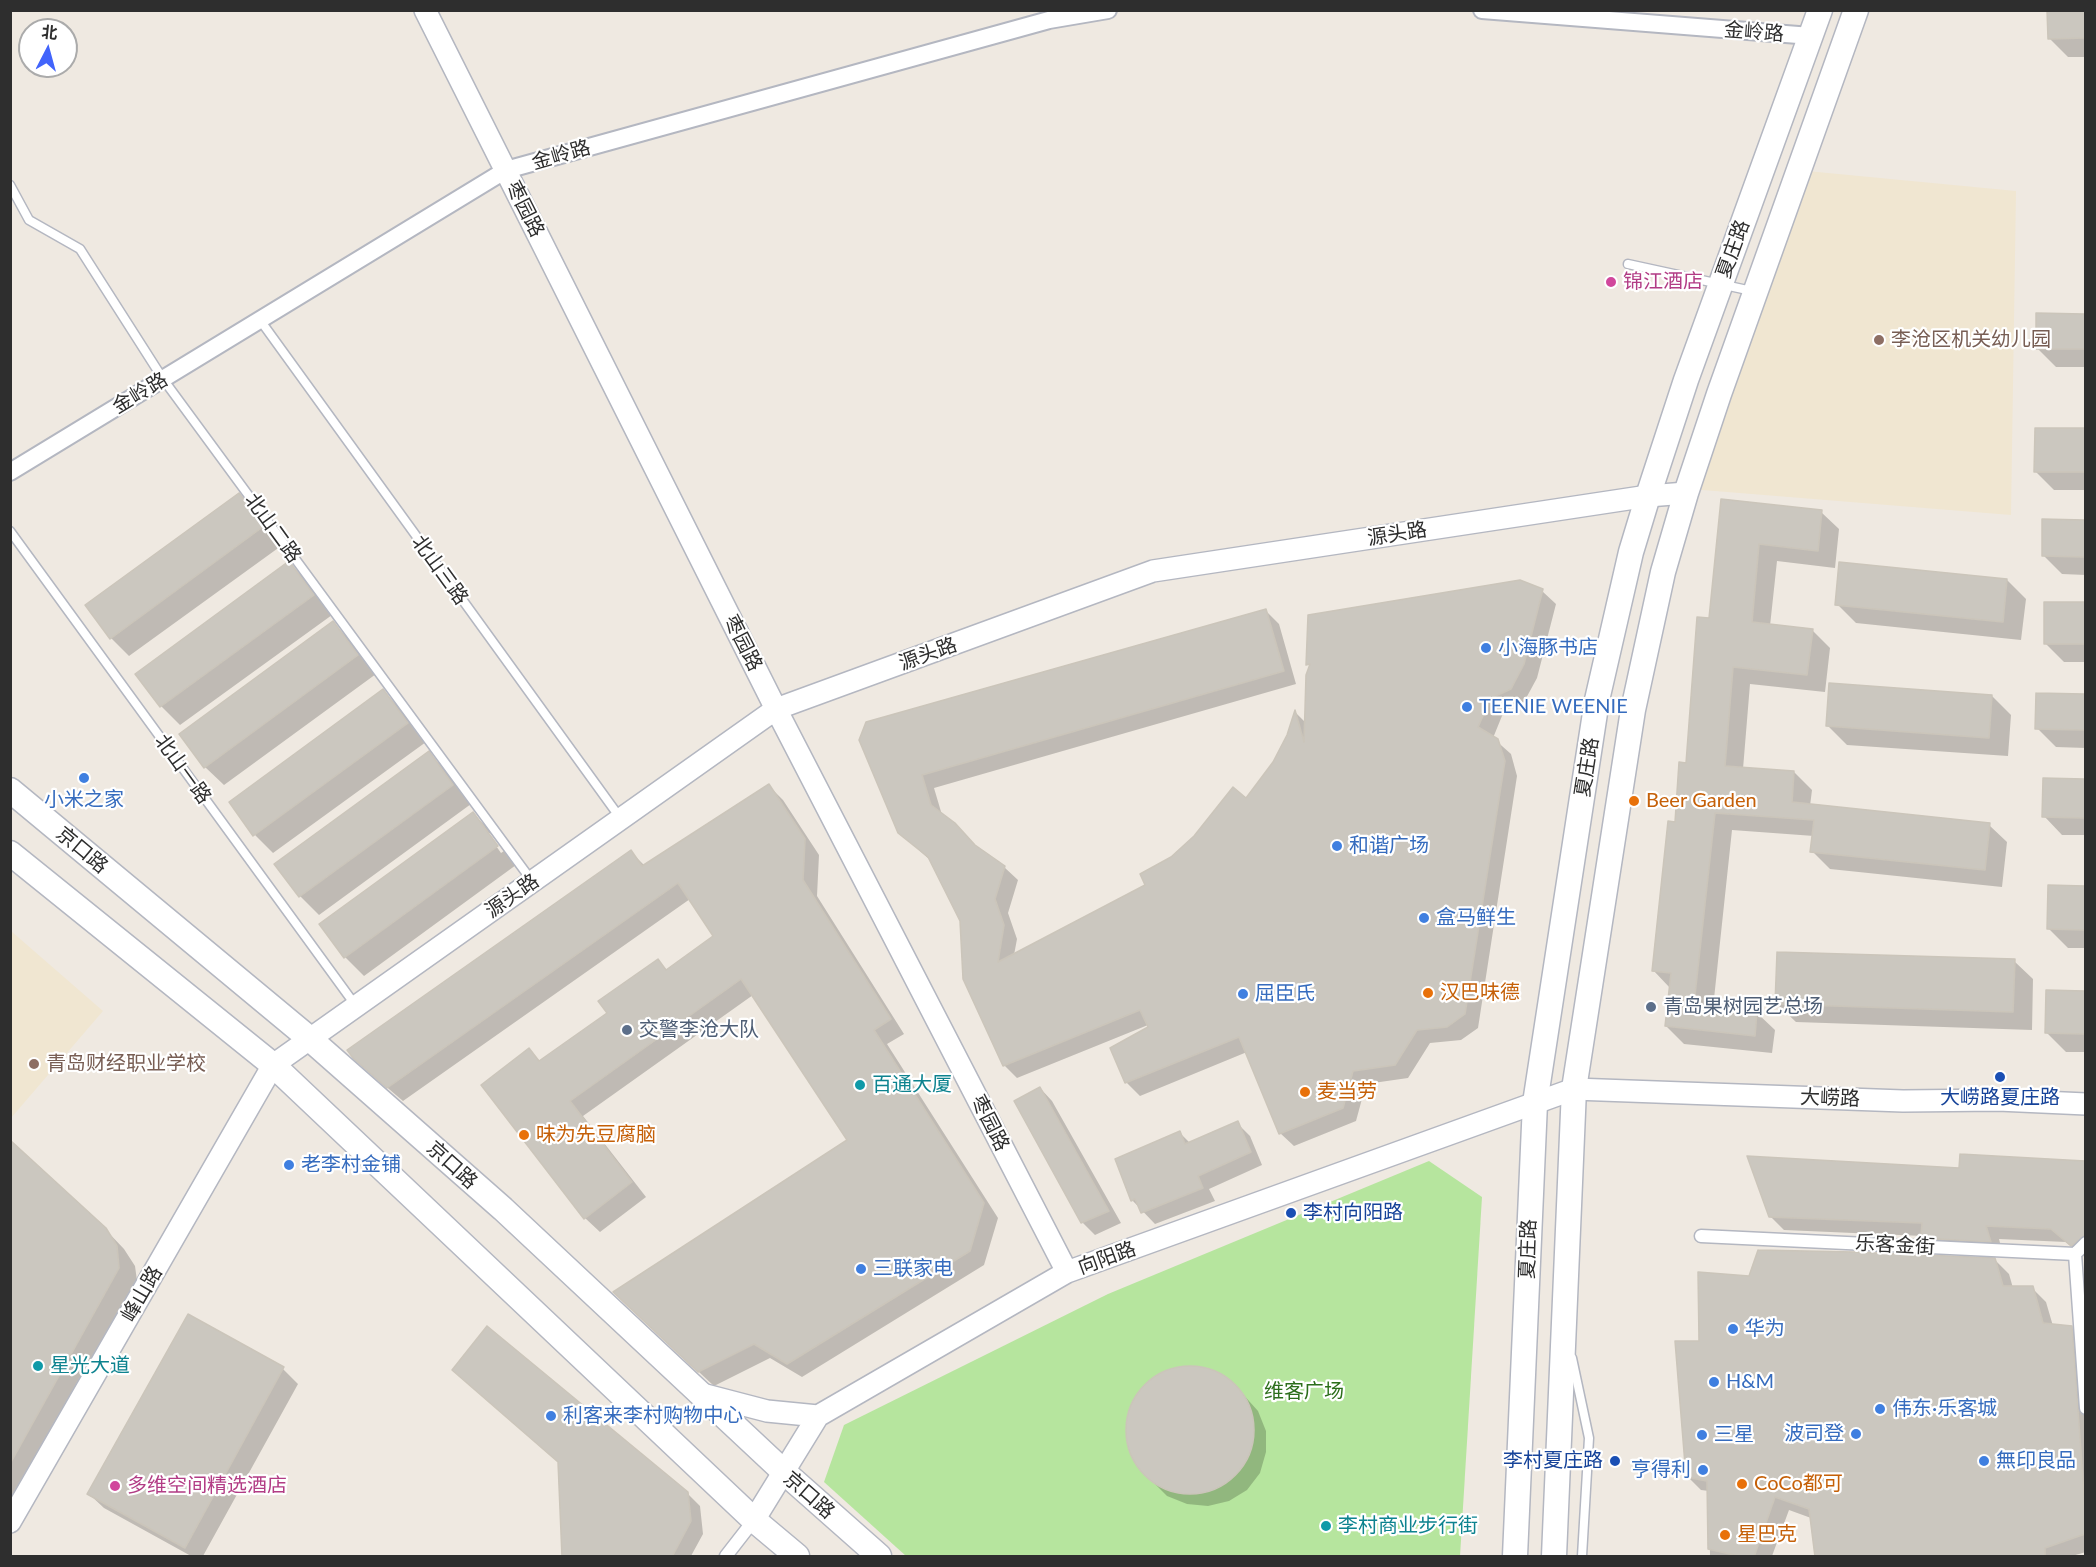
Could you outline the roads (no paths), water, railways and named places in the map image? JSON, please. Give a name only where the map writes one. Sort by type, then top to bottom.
[{"type":"main road","name":"夏庄路","points":[[1515,1557],[1535,1103],[1597,700],[1631,552],[1648,496],[1686,380],[1820,10]]},
{"type":"main road","name":"夏庄路","points":[[1554,1557],[1574,1089],[1633,710],[1663,572],[1686,493],[1856,10]]},
{"type":"main road","name":"京口路","points":[[10,790],[310,1038],[503,1209],[698,1393],[879,1557]]},
{"type":"main road","points":[[10,853],[273,1065],[754,1520],[797,1557]]},
{"type":"street","name":"枣园路","points":[[425,10],[776,709],[1067,1272]]},
{"type":"street","name":"金岭路","points":[[12,468],[506,170],[1048,15],[1108,10]]},
{"type":"street","name":"金岭路","points":[[1482,10],[1811,36]]},
{"type":"street","name":"源头路","points":[[273,1065],[776,709],[1153,572],[1648,496],[1686,493]]},
{"type":"street","name":"峰山路","points":[[10,1522],[273,1065]]},
{"type":"street","name":"向阳路","points":[[726,1557],[754,1520],[818,1416],[1067,1272],[1574,1089]]},
{"type":"street","name":"大崂路","points":[[1574,1089],[1903,1101],[1998,1100],[2085,1104]]},
{"type":"street","name":"乐客金街","points":[[1701,1236],[2075,1254]]},
{"type":"street","points":[[2085,1243],[2075,1254],[2085,1408]]},
{"type":"street","points":[[698,1393],[767,1412],[818,1416]]},
{"type":"lane","name":"北山二路","points":[[10,185],[29,220],[80,249],[163,379],[532,881]]},
{"type":"lane","points":[[1628,264],[1755,292]]},
{"type":"lane","name":"北山三路","points":[[260,320],[621,819]]},
{"type":"lane","name":"北山一路","points":[[10,531],[356,1006]]},
{"type":"lane","points":[[1564,1321],[1589,1438],[1582,1557]]},
{"type":"place","name":"锦江酒店","points":[[1611,282]]},
{"type":"place","name":"李沧区机关幼儿园","points":[[1879,340]]},
{"type":"place","name":"小海豚书店","points":[[1486,648]]},
{"type":"place","name":"TEENIE WEENIE","points":[[1467,707]]},
{"type":"place","name":"小米之家","points":[[84,778]]},
{"type":"place","name":"Beer Garden","points":[[1634,801]]},
{"type":"place","name":"和谐广场","points":[[1337,846]]},
{"type":"place","name":"盒马鲜生","points":[[1424,918]]},
{"type":"place","name":"汉巴味德","points":[[1428,993]]},
{"type":"place","name":"屈臣氏","points":[[1243,994]]},
{"type":"place","name":"青岛果树园艺总场","points":[[1651,1007]]},
{"type":"place","name":"交警李沧大队","points":[[627,1030]]},
{"type":"place","name":"青岛财经职业学校","points":[[34,1064]]},
{"type":"place","name":"大崂路夏庄路","points":[[2000,1077]]},
{"type":"place","name":"百通大厦","points":[[860,1085]]},
{"type":"place","name":"麦当劳","points":[[1305,1092]]},
{"type":"place","name":"味为先豆腐脑","points":[[524,1135]]},
{"type":"place","name":"老李村金铺","points":[[289,1165]]},
{"type":"place","name":"李村向阳路","points":[[1291,1213]]},
{"type":"place","name":"三联家电","points":[[861,1269]]},
{"type":"place","name":"华为","points":[[1733,1329]]},
{"type":"place","name":"星光大道","points":[[38,1366]]},
{"type":"place","name":"H&M","points":[[1714,1382]]},
{"type":"place","name":"伟东·乐客城","points":[[1880,1409]]},
{"type":"place","name":"利客来李村购物中心","points":[[551,1416]]},
{"type":"place","name":"波司登","points":[[1856,1434]]},
{"type":"place","name":"三星","points":[[1702,1435]]},
{"type":"place","name":"李村夏庄路","points":[[1615,1461]]},
{"type":"place","name":"無印良品","points":[[1984,1461]]},
{"type":"place","name":"亨得利","points":[[1703,1470]]},
{"type":"place","name":"CoCo都可","points":[[1742,1484]]},
{"type":"place","name":"多维空间精选酒店","points":[[115,1486]]},
{"type":"place","name":"李村商业步行街","points":[[1326,1526]]},
{"type":"place","name":"星巴克","points":[[1725,1535]]},
{"type":"park label","name":"维客广场","points":[[1304,1392]]}]
